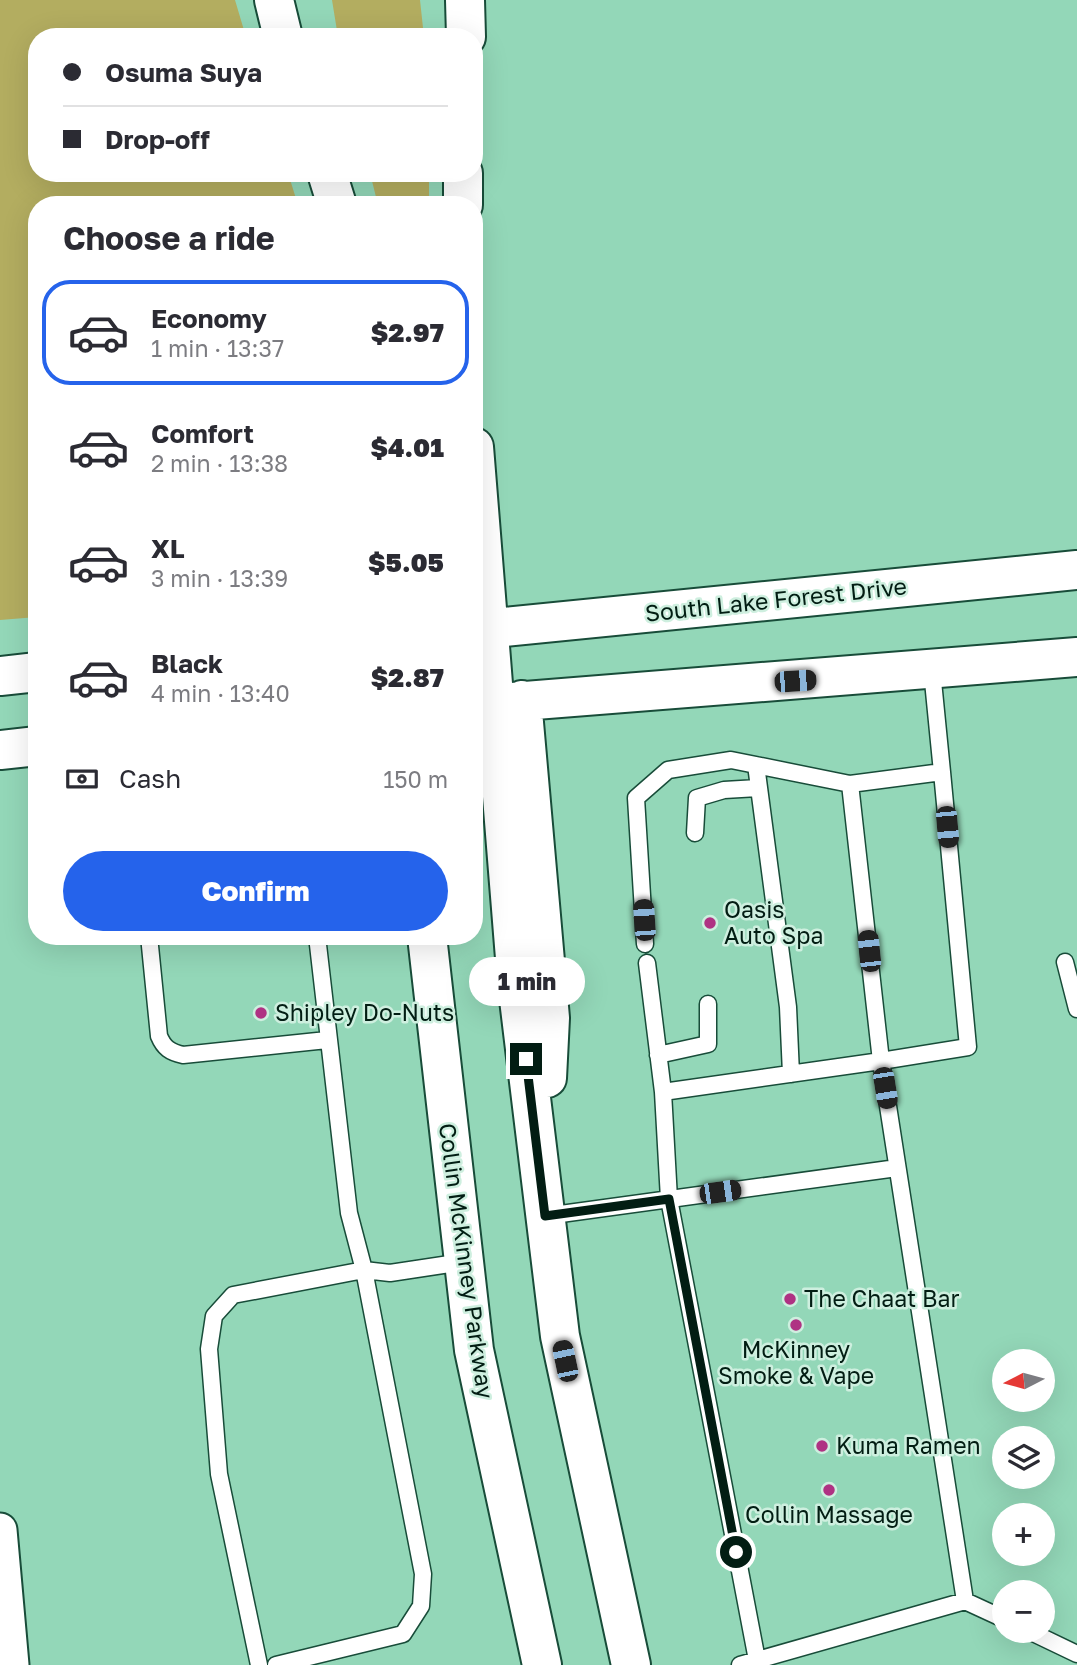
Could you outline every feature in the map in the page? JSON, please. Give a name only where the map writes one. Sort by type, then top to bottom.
[{"type":"street","points":[[274,0],[281,28]]},
{"type":"street","points":[[465,0],[466,28]]},
{"type":"street","name":"South Lake Forest Drive","points":[[483,630],[1077,570]]},
{"type":"street","points":[[483,635],[497,703],[517,983],[560,1336],[631,1665]]},
{"type":"street","points":[[497,703],[932,671],[1077,657]]},
{"type":"street","points":[[0,676],[28,673]]},
{"type":"street","points":[[0,750],[28,747]]},
{"type":"street","name":"Collin McKinney Parkway","points":[[428,945],[474,1350],[542,1665]]},
{"type":"street","points":[[0,1530],[7,1655]]},
{"type":"lane","points":[[663,1092],[968,1047],[932,671]]},
{"type":"lane","points":[[645,944],[636,798],[668,770],[731,760],[850,784],[942,772]]},
{"type":"lane","points":[[756,765],[788,1007],[791,1074]]},
{"type":"lane","points":[[850,784],[881,1061],[965,1601]]},
{"type":"lane","points":[[695,833],[697,798],[724,790],[758,788]]},
{"type":"lane","points":[[150,945],[159,1036],[163,1046],[172,1053],[183,1055],[327,1040]]},
{"type":"lane","points":[[276,1665],[403,1634],[421,1606],[422,1574],[365,1270],[349,1213],[318,945]]},
{"type":"lane","points":[[1065,962],[1077,1009]]},
{"type":"lane","points":[[647,963],[663,1092],[669,1199],[757,1660]]},
{"type":"lane","points":[[658,1055],[708,1044],[708,1004]]},
{"type":"lane","points":[[543,1201],[669,1199],[897,1168]]},
{"type":"lane","points":[[260,1665],[219,1474],[209,1349],[214,1316],[233,1295],[365,1270],[390,1273],[463,1262]]},
{"type":"lane","points":[[740,1665],[965,1601],[992,1613]]},
{"type":"lane","points":[[1054,1643],[1077,1654]]},
{"type":"shaded area","points":[[0,0],[235,0],[243,28],[28,28],[28,182],[291,182],[295,196],[28,196],[28,618],[0,620]]},
{"type":"shaded area","points":[[332,0],[420,0],[423,28],[337,28]]},
{"type":"shaded area","points":[[372,182],[429,182],[429,196],[376,196]]},
{"type":"place","name":"Oasis Auto Spa","points":[[710,923]]},
{"type":"place","name":"Shipley Do-Nuts","points":[[261,1013]]},
{"type":"place","name":"The Chaat Bar","points":[[790,1299]]},
{"type":"place","name":"McKinney Smoke & Vape","points":[[796,1325]]},
{"type":"place","name":"Kuma Ramen","points":[[822,1446]]},
{"type":"place","name":"Collin Massage","points":[[829,1490]]},
{"type":"route","points":[[526,1059],[545,1216],[669,1199],[736,1552]]}]
